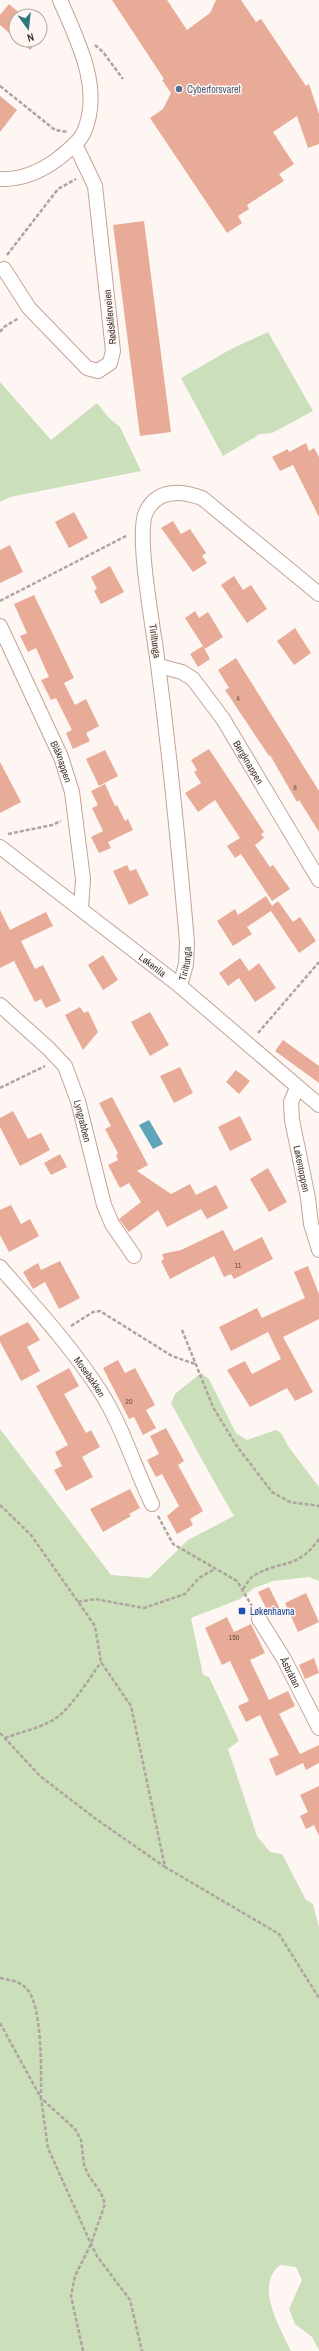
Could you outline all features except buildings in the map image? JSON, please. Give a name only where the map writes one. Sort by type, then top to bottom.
[{"type":"street","points":[[0,179],[27,176],[48,167],[75,144],[84,133],[90,111],[91,93],[84,59],[60,0]]},
{"type":"street","name":"Rødskiferveien","points":[[4,269],[29,308],[87,368],[98,371],[110,363],[113,343],[95,186],[75,144]]},
{"type":"street","name":"Tiriltunga","points":[[180,986],[186,964],[187,942],[159,666],[142,548],[145,514],[154,499],[170,492],[189,493],[202,498],[319,594]]},
{"type":"street","name":"Blåknappen","points":[[0,626],[61,757],[72,792],[84,879],[81,908]]},
{"type":"street","name":"Bergknappen","points":[[159,666],[182,672],[193,679],[223,719],[319,880]]},
{"type":"street","name":"Løkenlia","points":[[2,841],[81,908],[180,986],[297,1088],[319,1105]]},
{"type":"street","name":"Lyngrabben","points":[[0,1005],[64,1066],[78,1101],[104,1205],[112,1224],[134,1256]]},
{"type":"street","name":"Løkentoppen","points":[[297,1088],[291,1102],[292,1120],[308,1198],[311,1224],[319,1250]]},
{"type":"street","name":"Mosebakken","points":[[0,1268],[58,1337],[100,1391],[122,1433],[136,1471],[152,1504]]},
{"type":"street","name":"Åsbråtan","points":[[259,1619],[284,1659],[319,1728]]},
{"type":"path","points":[[0,86],[55,130],[84,133]]},
{"type":"path","points":[[4,269],[4,259],[15,242],[58,189],[89,172]]},
{"type":"path","points":[[0,332],[4,327],[21,317],[29,308]]},
{"type":"path","points":[[0,601],[143,528]]},
{"type":"path","points":[[2,841],[52,825],[65,819],[74,811]]},
{"type":"path","points":[[248,1044],[319,962]]},
{"type":"path","points":[[0,1088],[39,1070],[57,1058]]},
{"type":"path","points":[[58,1337],[82,1318],[100,1311],[172,1356],[196,1364]]},
{"type":"path","points":[[182,1330],[213,1407],[236,1445],[272,1492],[290,1502],[319,1506]]},
{"type":"path","points":[[152,1504],[172,1544],[237,1581],[259,1619]]},
{"type":"path","points":[[0,1505],[32,1535],[95,1626],[101,1662],[131,1706],[165,1867]]},
{"type":"path","points":[[243,1589],[254,1575],[298,1560],[309,1554],[319,1539]]},
{"type":"path","points":[[78,1602],[96,1599],[144,1608],[185,1594],[198,1578],[215,1568]]},
{"type":"path","points":[[5,1738],[46,1723],[61,1714],[84,1687],[101,1662]]},
{"type":"path","points":[[0,1733],[40,1776],[96,1819],[165,1867],[279,1934],[319,1998]]},
{"type":"path","points":[[0,1978],[20,1984],[26,1988],[31,1995],[39,2027],[41,2098],[48,2148],[97,2256],[130,2300],[142,2351]]},
{"type":"path","points":[[0,2023],[41,2098],[75,2129],[81,2140],[84,2165],[88,2176],[101,2193],[105,2204],[91,2244],[75,2276],[71,2296],[83,2351]]},
{"type":"green space","points":[[268,332],[313,411],[272,433],[260,434],[223,456],[181,378],[231,349]]},
{"type":"green space","points":[[0,382],[51,440],[97,403],[108,417],[120,427],[141,471],[10,497],[0,502]]},
{"type":"green space","points":[[201,1373],[209,1379],[236,1433],[247,1440],[276,1430],[282,1434],[288,1446],[319,1487],[319,1581],[309,1577],[273,1581],[254,1588],[240,1599],[191,1618],[203,1675],[209,1677],[239,1741],[228,1749],[257,1836],[270,1852],[282,1854],[306,1900],[313,1904],[319,1928],[319,2350],[312,2337],[295,2324],[289,2309],[302,2280],[296,2267],[280,2265],[273,2274],[269,2284],[269,2295],[276,2319],[291,2351],[0,2351],[0,1429],[111,1575],[149,1578],[188,1540],[234,1516],[171,1403],[175,1394]]},
{"type":"water","points":[[149,1120],[163,1144],[153,1149],[139,1125]]},
{"type":"place","name":"Cyberforsvaret","points":[[179,89]]},
{"type":"place","name":"Løkenhavna","points":[[242,1611]]}]
